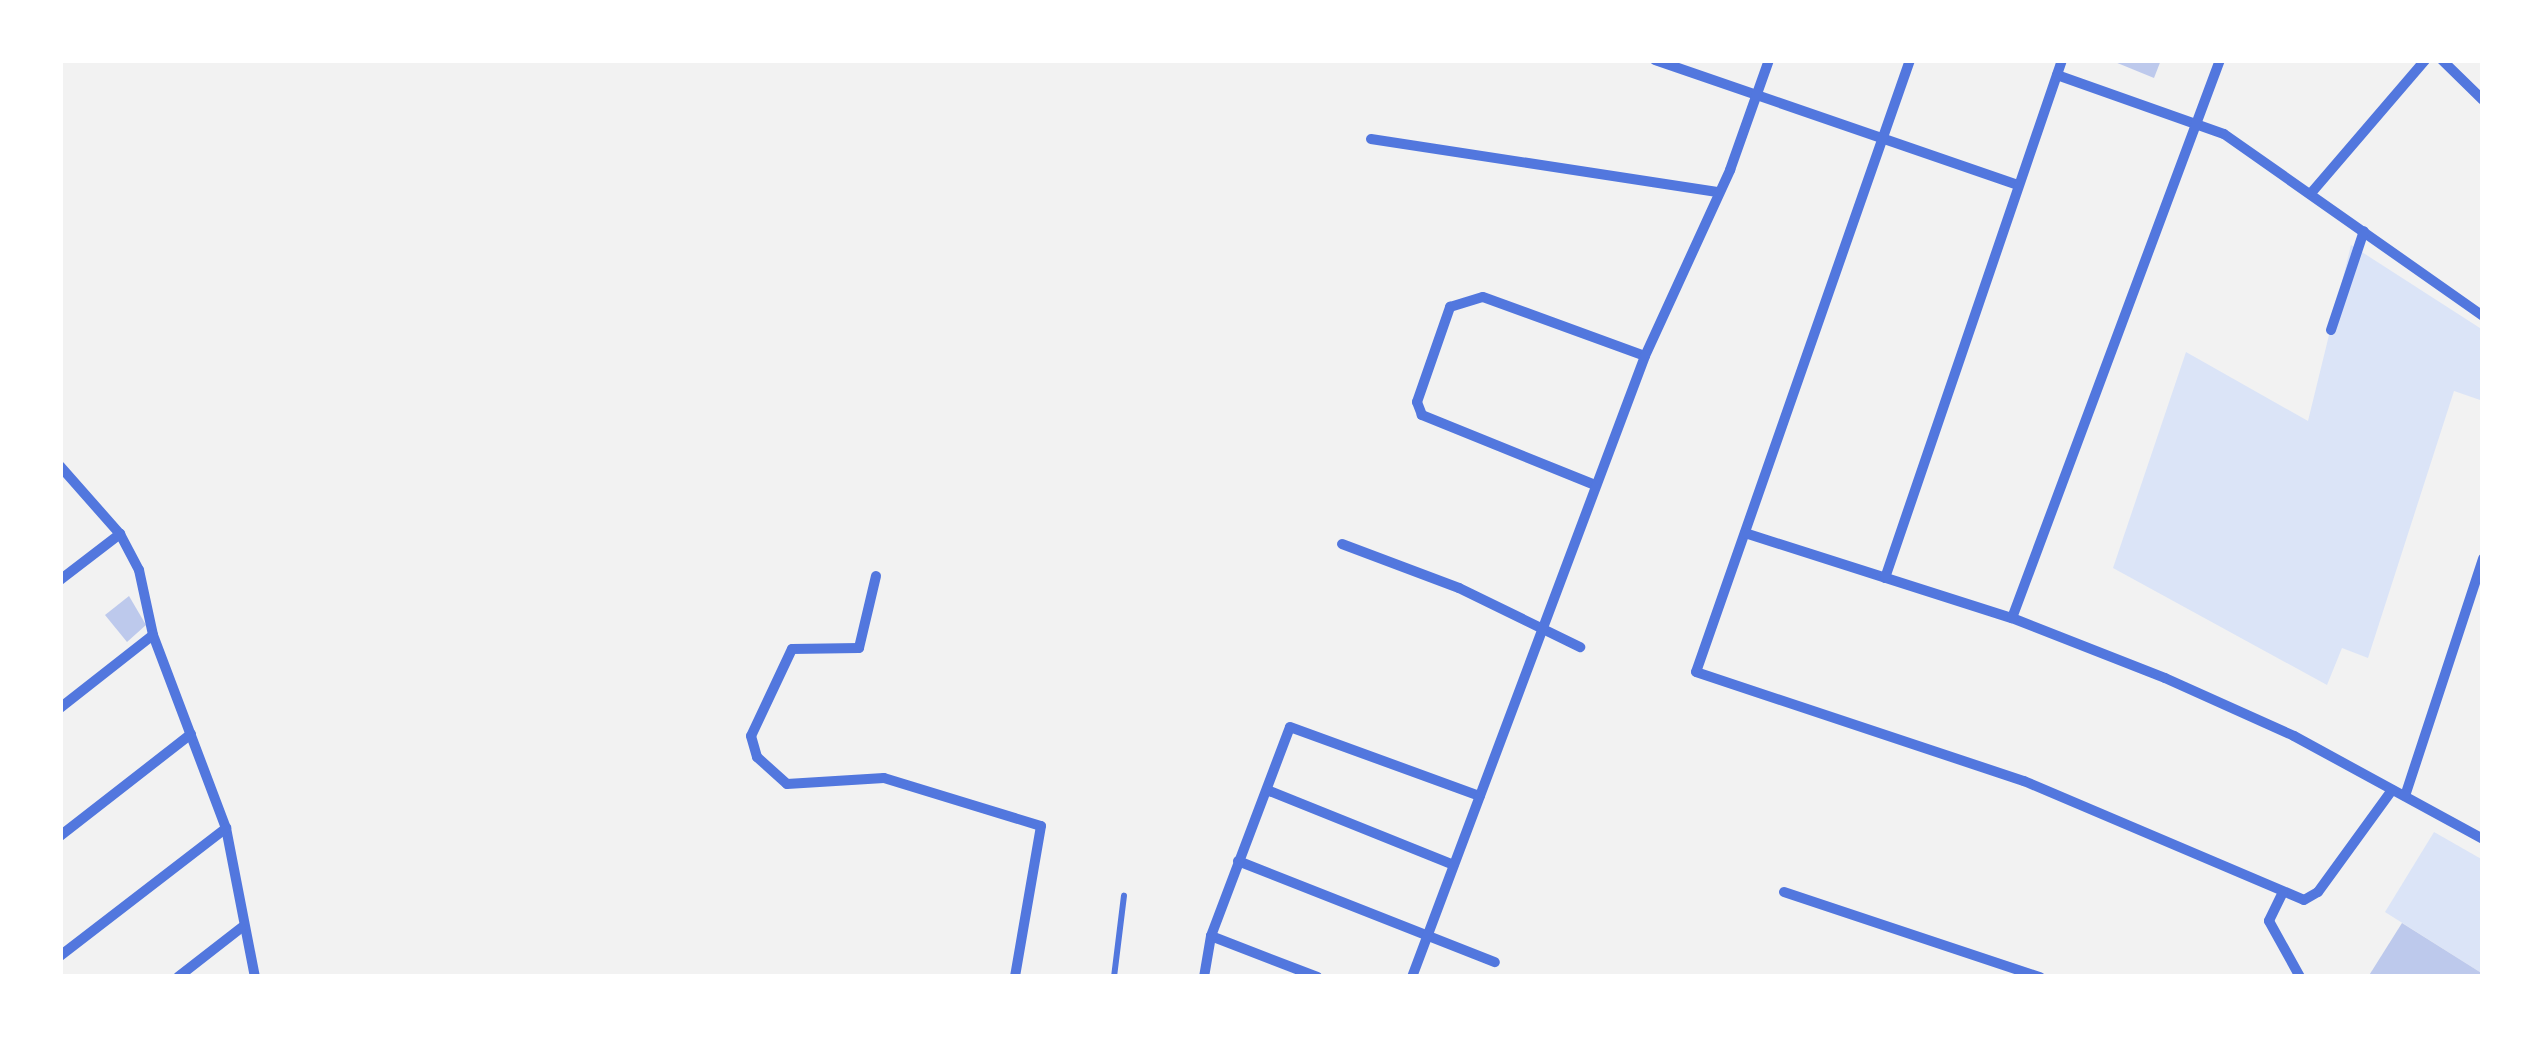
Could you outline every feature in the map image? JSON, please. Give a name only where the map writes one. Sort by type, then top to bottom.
[{"type":"street","points":[[1655,60],[2017,185]]},
{"type":"street","points":[[1412,977],[1645,356],[1730,170],[1769,60]]},
{"type":"street","points":[[1910,60],[1696,672],[2024,781],[2304,900],[2318,892],[2392,790]]},
{"type":"street","points":[[1885,578],[2062,60]]},
{"type":"street","points":[[2012,618],[2220,60]]},
{"type":"street","points":[[2312,192],[2425,60]]},
{"type":"street","points":[[2442,60],[2483,100]]},
{"type":"street","points":[[2057,75],[2224,134],[2483,316]]},
{"type":"street","points":[[1371,139],[1719,191]]},
{"type":"street","points":[[2331,330],[2364,231]]},
{"type":"street","points":[[1595,485],[1422,415],[1418,402],[1450,307],[1483,297],[1645,356]]},
{"type":"street","points":[[60,466],[119,534],[139,570],[153,635],[226,828],[241,928],[255,977]]},
{"type":"street","points":[[1745,533],[2012,618],[2294,736],[2483,839]]},
{"type":"street","points":[[60,580],[119,534]]},
{"type":"street","points":[[1342,544],[1580,647]]},
{"type":"street","points":[[2404,796],[2483,559]]},
{"type":"street","points":[[876,576],[859,648],[792,649],[752,736],[757,757],[788,784],[884,778],[1041,826],[1015,977]]},
{"type":"street","points":[[60,708],[153,635]]},
{"type":"street","points":[[1204,977],[1211,936],[1290,727],[1299,725],[1480,796]]},
{"type":"street","points":[[60,836],[191,734]]},
{"type":"street","points":[[1267,790],[1454,865]]},
{"type":"street","points":[[60,956],[226,828]]},
{"type":"street","points":[[1238,861],[1495,962]]},
{"type":"street","points":[[1784,892],[2040,977]]},
{"type":"street","points":[[2284,892],[2269,921],[2300,977]]},
{"type":"street","points":[[178,977],[241,928]]},
{"type":"street","points":[[1211,936],[1317,977]]},
{"type":"lane","points":[[1114,977],[1124,896]]},
{"type":"shaded area","points":[[2351,245],[2483,330],[2483,401],[2454,391],[2368,658],[2342,648],[2327,685],[2113,568],[2186,352],[2308,421]]},
{"type":"shaded area","points":[[2434,832],[2483,860],[2483,974],[2385,912]]},
{"type":"building","points":[[2110,60],[2161,60],[2154,78]]},
{"type":"building","points":[[129,596],[146,625],[127,642],[105,615]]},
{"type":"building","points":[[2402,923],[2483,974],[2483,977],[2368,977]]}]
